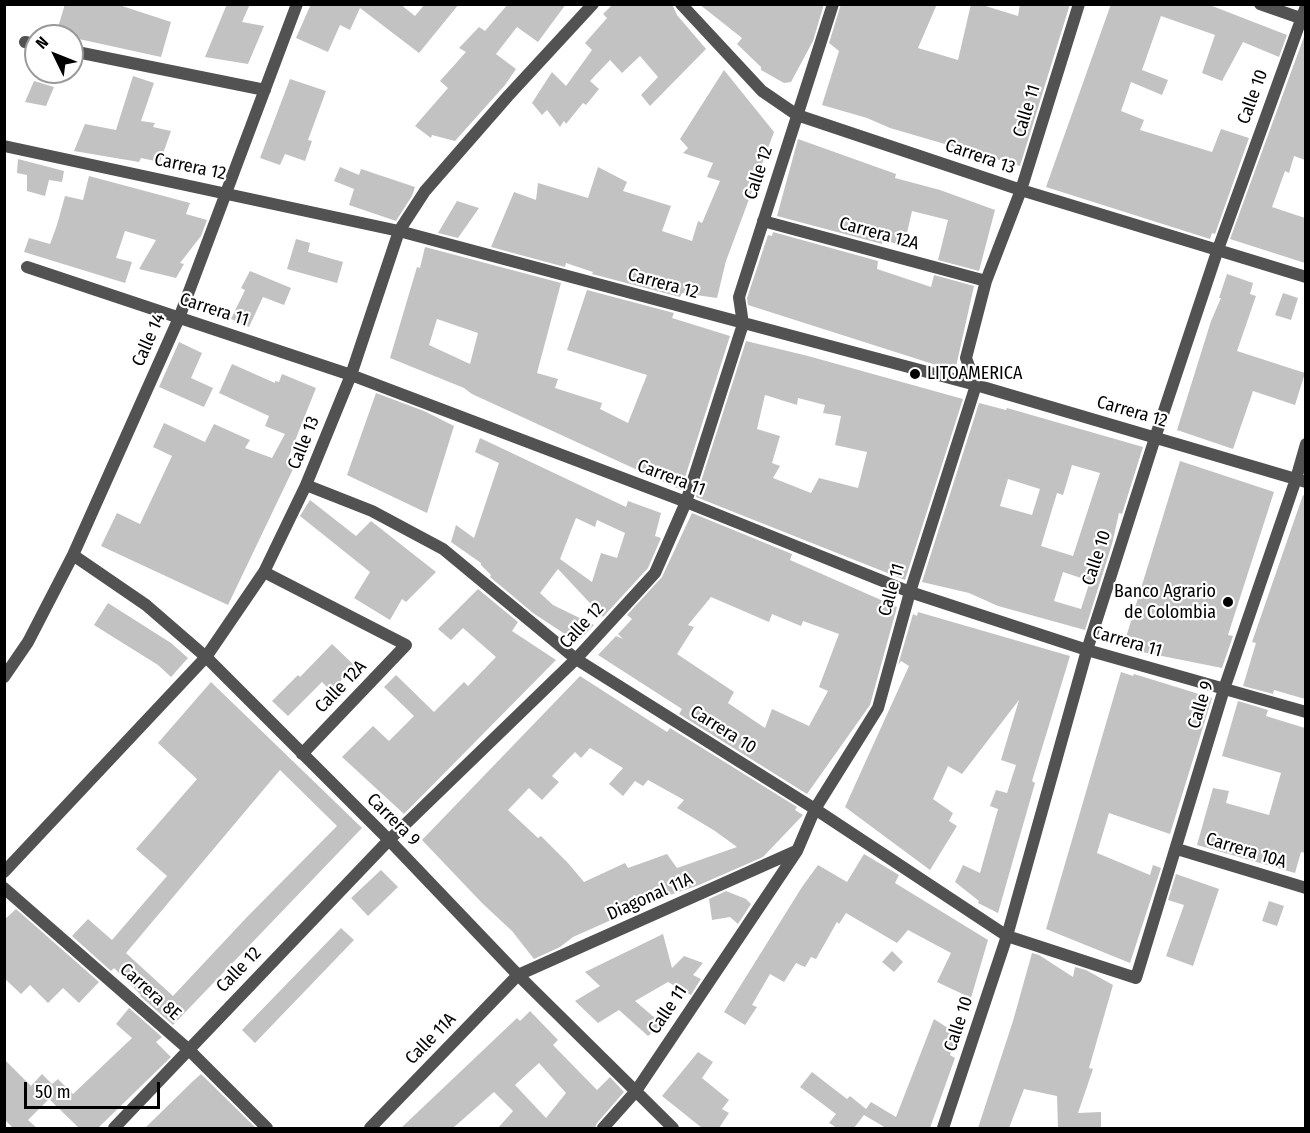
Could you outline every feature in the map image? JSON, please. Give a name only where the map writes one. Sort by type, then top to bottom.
[{"type":"street","name":"Calle 14","points":[[4,677],[28,642],[73,555],[179,318],[297,4]]},
{"type":"street","name":"Calle 13","points":[[4,872],[206,657],[264,572],[306,485],[351,375],[399,231],[425,191],[593,4]]},
{"type":"street","name":"Carrera 13","points":[[681,4],[762,91],[797,115],[1021,190],[1217,252],[1305,277]]},
{"type":"street","name":"Calle 12","points":[[114,1128],[389,840],[576,659],[655,573],[686,502],[743,324],[739,297],[833,4]]},
{"type":"street","name":"Calle 11","points":[[603,1128],[636,1091],[797,851],[814,809],[878,708],[910,592],[976,385],[966,358],[986,281],[1021,190],[1079,4]]},
{"type":"street","points":[[1260,4],[1303,19]]},
{"type":"street","name":"Calle 10","points":[[944,1128],[1007,936],[1087,650],[1155,438],[1217,252],[1303,19],[1305,6]]},
{"type":"street","points":[[84,53],[265,90]]},
{"type":"street","name":"Carrera 12","points":[[4,146],[399,231],[976,385],[1300,480]]},
{"type":"street","name":"Carrera 12A","points":[[763,221],[986,281]]},
{"type":"street","name":"Carrera 11","points":[[27,267],[351,375],[686,502],[910,592],[1087,650],[1305,712]]},
{"type":"street","name":"Calle 9","points":[[1136,978],[1224,689],[1300,480],[1305,444]]},
{"type":"street","name":"Carrera 10","points":[[306,485],[372,511],[443,549],[576,659],[814,809],[1007,936],[1136,978]]},
{"type":"street","name":"Carrera 9","points":[[73,555],[146,605],[206,657],[389,840],[518,975],[673,1128]]},
{"type":"street","name":"Calle 12A","points":[[264,572],[406,645],[302,754]]},
{"type":"street","name":"Carrera 10A","points":[[1177,849],[1305,888]]},
{"type":"street","name":"Diagonal 11A","points":[[518,975],[797,851]]},
{"type":"street","name":"Carrera 8E","points":[[4,888],[188,1049],[267,1128]]},
{"type":"street","name":"Calle 11A","points":[[370,1128],[518,975]]},
{"type":"building","points":[[65,4],[116,4],[171,22],[161,57],[84,40],[84,24],[59,24]]},
{"type":"building","points":[[227,4],[250,4],[242,22],[264,26],[248,64],[205,57]]},
{"type":"building","points":[[311,4],[400,4],[415,16],[425,4],[459,4],[419,53],[360,8],[350,30],[340,25],[328,52],[296,38]]},
{"type":"building","points":[[508,4],[566,4],[538,42],[517,27],[496,54],[516,69],[505,85],[455,141],[432,135],[431,138],[415,126],[448,88],[440,81],[466,52],[459,48],[479,27],[485,31]]},
{"type":"building","points":[[613,4],[672,4],[677,15],[706,49],[650,106],[641,95],[658,77],[640,56],[622,73],[610,60],[590,81],[599,89],[586,105],[583,103],[566,124],[564,121],[560,127],[547,110],[542,115],[532,103],[552,72],[566,86],[592,50],[585,43],[607,18],[603,14]]},
{"type":"building","points":[[699,4],[824,4],[813,41],[791,82],[784,83],[761,70],[761,67],[737,44],[742,38]]},
{"type":"building","points":[[841,4],[937,4],[918,48],[958,60],[971,4],[979,4],[1018,16],[1020,4],[1070,4],[1020,166],[890,128],[867,118],[822,105],[839,51],[829,43]]},
{"type":"building","points":[[1111,4],[1207,4],[1287,35],[1279,57],[1243,42],[1222,81],[1202,73],[1215,35],[1161,16],[1142,70],[1168,80],[1162,95],[1131,82],[1121,111],[1144,120],[1140,130],[1212,152],[1221,129],[1249,138],[1215,234],[1212,233],[1210,239],[1046,187]]},
{"type":"building","points":[[1305,34],[1305,160],[1294,156],[1289,173],[1285,171],[1272,207],[1305,218],[1305,263],[1230,239]]},
{"type":"building","points":[[724,70],[774,132],[726,261],[717,298],[682,293],[680,297],[592,274],[593,272],[566,263],[565,267],[491,247],[514,192],[536,200],[538,183],[588,198],[598,167],[627,182],[623,191],[671,206],[662,231],[692,241],[698,221],[702,223],[720,181],[707,177],[713,163],[683,153],[688,148],[680,139]]},
{"type":"building","points":[[133,76],[154,83],[141,121],[155,123],[153,127],[171,131],[160,162],[141,158],[139,162],[74,151],[85,124],[116,130]]},
{"type":"building","points":[[290,79],[326,91],[308,140],[312,141],[305,161],[285,154],[280,165],[260,158]]},
{"type":"building","points":[[33,84],[54,87],[46,106],[25,102]]},
{"type":"building","points":[[798,139],[896,174],[895,178],[940,190],[995,210],[979,271],[938,260],[948,220],[912,211],[904,246],[883,240],[882,244],[777,216]]},
{"type":"building","points":[[18,159],[64,171],[62,182],[49,180],[45,196],[27,191],[27,175],[17,173]]},
{"type":"building","points":[[340,167],[359,175],[361,169],[415,187],[396,221],[349,205],[354,189],[334,181]]},
{"type":"building","points":[[89,176],[190,203],[186,214],[207,220],[201,236],[180,263],[184,264],[176,278],[139,269],[156,240],[125,231],[116,258],[132,262],[125,283],[24,252],[29,238],[50,244],[65,196],[83,200]]},
{"type":"building","points":[[457,201],[479,208],[458,238],[438,233]]},
{"type":"building","points":[[773,232],[878,261],[877,269],[931,287],[934,275],[974,286],[955,371],[748,305],[747,298],[768,235],[772,236]]},
{"type":"building","points":[[296,239],[310,243],[308,252],[343,262],[337,283],[287,269]]},
{"type":"building","points":[[425,247],[561,283],[537,373],[558,379],[555,388],[602,403],[600,409],[628,423],[647,375],[567,350],[587,290],[674,313],[672,318],[730,336],[681,490],[472,394],[464,388],[390,358],[417,267],[420,268]],"holes":[[[437,319],[478,333],[470,364],[429,345]]]},
{"type":"building","points":[[250,271],[291,288],[284,305],[263,297],[249,327],[231,319],[245,290],[241,288]]},
{"type":"building","points":[[1227,274],[1253,283],[1250,294],[1256,296],[1237,351],[1305,373],[1295,405],[1253,391],[1233,449],[1177,430]]},
{"type":"building","points":[[1283,293],[1298,298],[1291,320],[1275,315]]},
{"type":"building","points":[[746,341],[963,399],[905,580],[696,497]],"holes":[[[765,395],[797,405],[798,398],[825,405],[823,413],[841,416],[835,445],[867,452],[858,488],[819,478],[811,493],[773,478],[780,466],[772,463],[780,436],[757,429]]]},
{"type":"building","points":[[179,342],[202,353],[191,378],[213,388],[204,407],[159,387]]},
{"type":"building","points":[[232,364],[275,383],[275,381],[279,382],[282,374],[316,388],[287,461],[295,465],[228,605],[101,546],[117,513],[140,524],[172,456],[153,447],[164,423],[205,442],[214,424],[250,440],[245,448],[272,458],[285,434],[265,426],[269,416],[219,393]]},
{"type":"building","points":[[376,393],[424,411],[454,426],[427,513],[347,475]]},
{"type":"building","points":[[979,403],[1006,410],[1007,408],[1143,447],[1122,514],[1119,513],[1112,544],[1085,630],[998,606],[969,593],[922,582]],"holes":[[[1072,465],[1100,473],[1073,556],[1041,546],[1057,493],[1063,495]],[[1008,479],[1040,489],[1032,515],[1000,506]],[[1063,572],[1090,581],[1081,609],[1054,601]]]},
{"type":"building","points":[[480,438],[626,507],[628,501],[661,513],[655,536],[661,538],[648,568],[603,617],[558,569],[540,593],[553,605],[594,625],[577,642],[533,613],[490,577],[491,575],[481,563],[451,542],[456,525],[474,538],[499,463],[475,452]],"holes":[[[576,518],[595,527],[597,520],[625,533],[617,558],[601,553],[592,582],[560,559]]]},
{"type":"building","points":[[1180,461],[1274,492],[1228,635],[1233,636],[1222,668],[1123,647]]},
{"type":"building","points":[[1303,495],[1305,496],[1305,699],[1274,690],[1273,694],[1243,686],[1256,643],[1252,642]]},
{"type":"building","points":[[310,500],[356,536],[371,521],[436,572],[406,602],[402,599],[390,620],[354,598],[370,572],[300,516]]},
{"type":"building","points":[[692,513],[792,554],[790,560],[897,607],[870,705],[807,794],[679,714],[682,709],[598,655],[616,636],[623,639],[618,634],[632,619],[627,615],[662,577]],"holes":[[[711,597],[769,622],[772,614],[801,626],[803,621],[839,634],[819,687],[828,691],[809,726],[772,709],[765,728],[728,703],[734,692],[677,654],[694,627],[688,625]]]},
{"type":"building","points":[[478,589],[518,622],[512,631],[556,660],[404,814],[342,757],[373,726],[389,741],[414,716],[384,687],[396,675],[434,712],[464,682],[468,686],[496,657],[463,628],[451,640],[438,629]]},
{"type":"building","points":[[108,603],[171,643],[188,658],[171,677],[158,665],[94,625]]},
{"type":"building","points":[[918,612],[1070,656],[1032,781],[1035,783],[998,913],[978,903],[979,901],[955,882],[963,865],[980,873],[998,809],[990,806],[996,790],[1007,793],[1016,765],[1001,760],[1019,700],[962,774],[948,766],[933,799],[953,813],[949,821],[957,826],[930,870],[845,807],[909,666],[901,661],[898,665],[913,614],[917,616]]},
{"type":"building","points":[[332,644],[355,666],[331,691],[322,682],[288,716],[272,701],[298,675],[300,677]]},
{"type":"building","points":[[1121,672],[1212,698],[1170,834],[1109,813],[1097,853],[1150,875],[1153,865],[1161,868],[1130,963],[1046,929]]},
{"type":"building","points":[[580,676],[667,732],[670,728],[797,807],[795,810],[803,815],[763,857],[699,885],[638,906],[573,937],[560,947],[534,959],[512,931],[422,840]],"holes":[[[590,748],[623,768],[609,784],[623,796],[635,781],[643,786],[648,780],[684,800],[677,808],[737,847],[677,868],[667,854],[628,868],[625,863],[584,882],[541,836],[538,838],[508,810],[529,788],[542,800],[559,782],[552,776],[575,752],[581,758]]]},
{"type":"building","points":[[211,682],[362,828],[173,1025],[140,996],[114,968],[111,971],[72,936],[88,919],[112,940],[167,876],[136,849],[197,779],[158,743]],"holes":[[[280,770],[337,826],[173,996],[126,953]]]},
{"type":"building","points":[[1238,701],[1268,710],[1266,716],[1305,728],[1305,853],[1301,852],[1295,873],[1197,845],[1213,788],[1229,791],[1226,803],[1269,815],[1281,773],[1222,756]]},
{"type":"building","points":[[864,854],[899,875],[895,883],[988,940],[971,998],[937,982],[951,953],[908,930],[897,943],[846,913],[839,924],[837,922],[816,959],[811,957],[805,967],[796,963],[784,982],[770,974],[752,1005],[757,1007],[745,1025],[724,1012],[818,865],[847,882]]},
{"type":"building","points":[[381,870],[398,887],[368,916],[351,898]]},
{"type":"building","points":[[1176,874],[1219,889],[1193,966],[1166,956],[1184,905],[1168,900]]},
{"type":"building","points":[[726,891],[746,899],[751,904],[738,924],[730,917],[712,920],[709,899]]},
{"type":"building","points":[[1269,901],[1284,906],[1277,926],[1262,921]]},
{"type":"building","points":[[16,909],[99,982],[79,1003],[63,988],[48,1003],[30,985],[21,994],[4,978],[4,920]]},
{"type":"building","points":[[341,928],[354,940],[255,1043],[242,1030]]},
{"type":"building","points":[[663,934],[672,968],[684,956],[703,963],[693,975],[701,979],[691,995],[668,982],[635,1001],[662,1024],[648,1036],[619,1010],[598,1023],[575,1001],[600,986],[585,972]]},
{"type":"building","points":[[892,951],[903,962],[894,972],[882,962]]},
{"type":"building","points":[[1032,953],[1039,955],[1073,977],[1075,967],[1086,970],[1113,985],[1089,1068],[1093,1069],[1078,1113],[1101,1112],[1101,1128],[1058,1128],[1057,1096],[1024,1089],[1009,1128],[978,1128],[1013,1021]]},
{"type":"building","points":[[129,1008],[162,1037],[156,1042],[171,1057],[98,1128],[79,1128],[49,1099],[28,1120],[37,1128],[13,1128],[4,1119],[4,1059],[31,1086],[42,1074],[52,1084],[58,1079],[73,1094],[132,1038],[116,1024]]},
{"type":"building","points":[[530,1011],[558,1040],[553,1045],[597,1090],[610,1077],[624,1092],[595,1128],[498,1128],[513,1111],[494,1092],[453,1128],[401,1128],[517,1018],[520,1021]],"holes":[[[539,1063],[566,1093],[546,1118],[515,1085]]]},
{"type":"building","points":[[934,1019],[957,1034],[950,1055],[955,1058],[930,1128],[886,1128],[864,1115],[854,1128],[837,1128],[829,1123],[836,1114],[800,1087],[812,1072],[847,1099],[850,1096],[866,1109],[871,1102],[896,1117]]},
{"type":"building","points":[[698,1052],[713,1062],[702,1078],[729,1100],[722,1109],[729,1113],[719,1128],[702,1128],[662,1096]]},
{"type":"building","points":[[201,1074],[256,1128],[145,1128],[192,1082]]},
{"type":"place","name":"LITOAMERICA","points":[[915,374]]},
{"type":"place","name":"Banco Agrario de Colombia","points":[[1228,602]]}]
